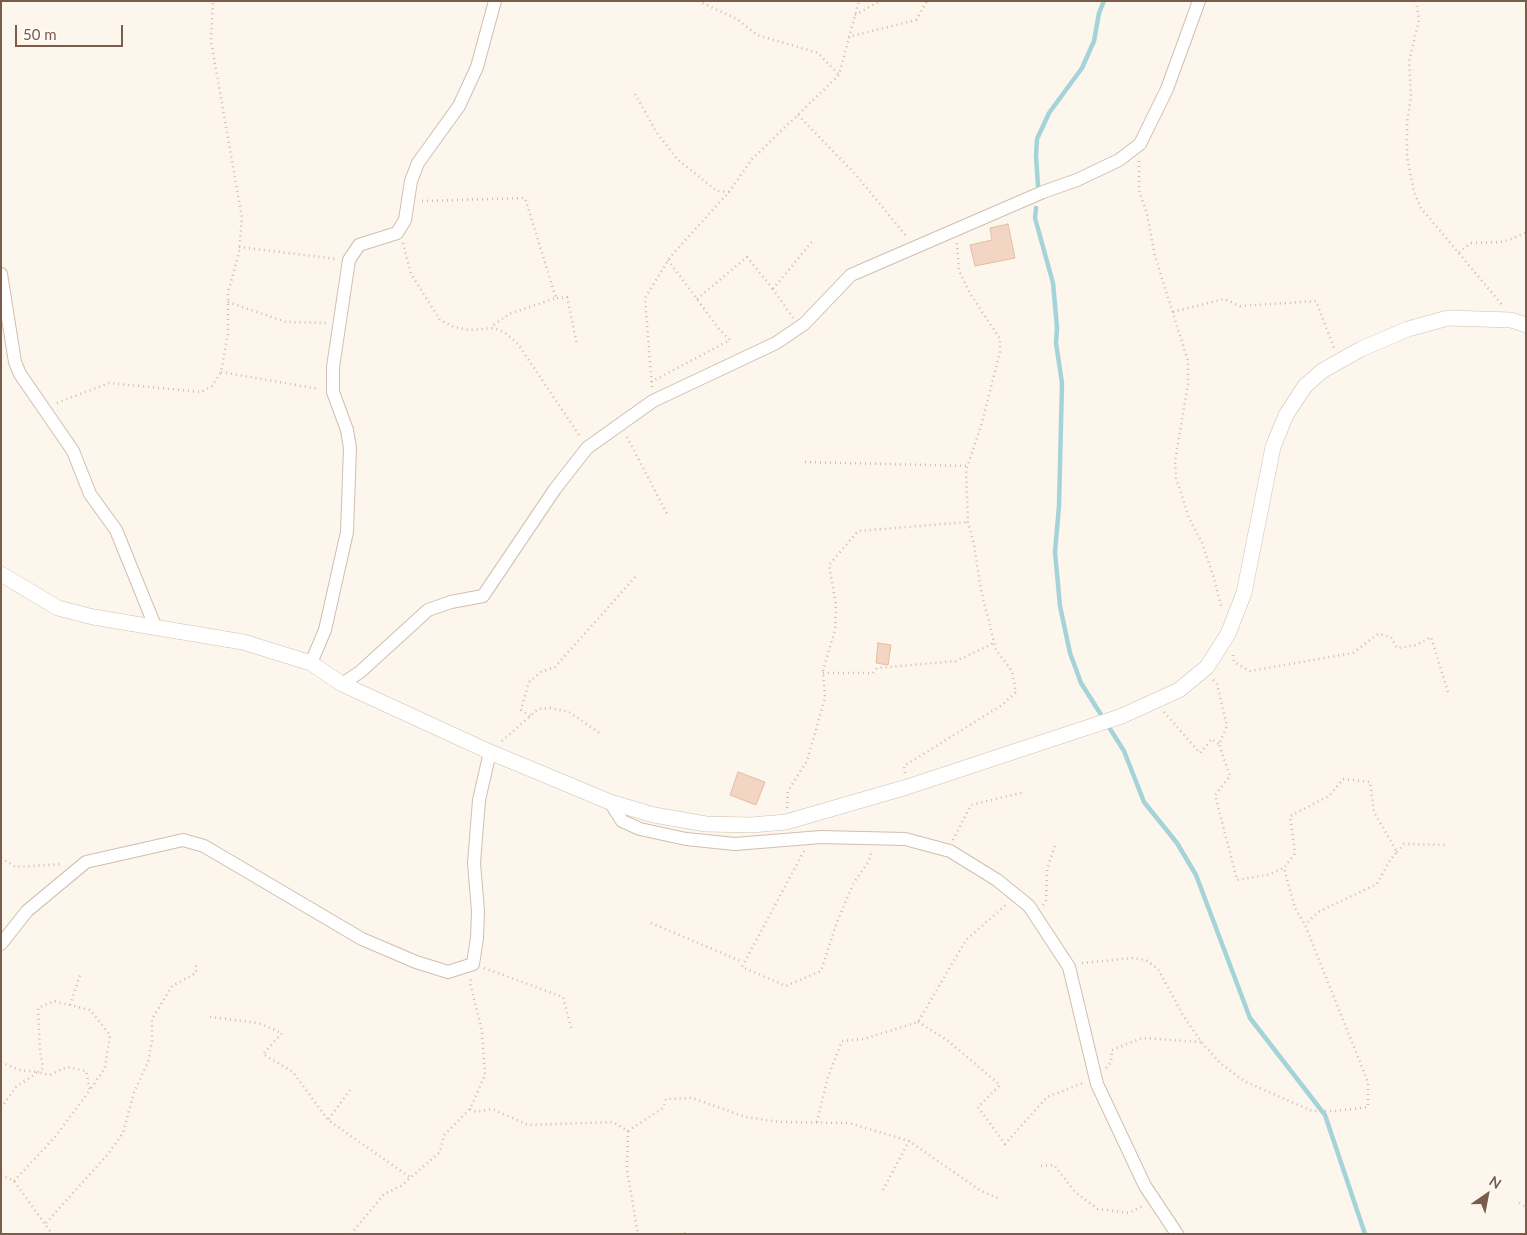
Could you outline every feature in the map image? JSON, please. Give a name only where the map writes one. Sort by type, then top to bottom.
[{"type":"street","points":[[312,663],[325,630],[347,532],[350,448],[347,430],[333,392],[333,367],[349,260],[359,245],[397,233],[405,220],[411,181],[418,163],[459,106],[477,67],[495,1]]},
{"type":"street","points":[[342,684],[360,672],[428,610],[451,602],[483,596],[555,489],[587,448],[653,401],[776,343],[799,327],[851,275],[1119,160],[1140,144],[1167,89],[1199,1]]},
{"type":"street","points":[[1,274],[6,337],[20,374],[73,451],[96,505],[116,530],[155,626]]},
{"type":"street","points":[[1,574],[58,608],[93,617],[244,642],[312,663],[342,684],[490,752],[610,802],[654,815],[706,824],[752,825],[786,822],[907,787],[1122,716],[1179,690],[1202,670],[1228,634],[1244,593],[1273,446],[1286,415],[1305,386],[1322,370],[1360,349],[1408,329],[1448,318],[1511,320],[1526,325]]},
{"type":"street","points":[[1,944],[27,911],[86,862],[183,840],[204,846],[362,939],[416,962],[448,972],[473,964],[477,938],[478,911],[474,862],[479,800],[490,752]]},
{"type":"street","points":[[610,802],[622,821],[640,829],[686,839],[735,844],[811,838],[876,836],[905,838],[948,850],[997,880],[1029,906],[1069,967],[1096,1078],[1145,1186],[1177,1234]]},
{"type":"path","points":[[45,408],[109,383],[201,392],[212,386],[221,372],[228,333],[228,293],[239,247],[242,218],[211,41],[213,1]]},
{"type":"path","points":[[698,1],[737,19],[756,34],[818,53],[839,75]]},
{"type":"path","points":[[653,401],[645,298],[668,260],[729,192],[752,160],[839,75],[859,1]]},
{"type":"path","points":[[854,16],[880,1]]},
{"type":"path","points":[[848,37],[916,20],[927,1]]},
{"type":"path","points":[[1416,1],[1418,20],[1409,62],[1411,96],[1407,124],[1407,158],[1414,192],[1421,208],[1501,301],[1511,320]]},
{"type":"path","points":[[635,94],[657,134],[677,159],[717,191],[729,192]]},
{"type":"path","points":[[798,115],[856,175],[916,248]]},
{"type":"path","points":[[1140,144],[1139,191],[1147,214],[1154,256],[1188,361],[1188,384],[1175,461],[1176,478],[1189,518],[1202,543],[1213,575],[1234,662],[1250,671],[1353,653],[1378,634],[1391,638],[1397,648],[1416,645],[1431,637],[1448,692]]},
{"type":"path","points":[[408,202],[525,198],[556,298],[553,299]]},
{"type":"path","points":[[397,233],[404,244],[411,274],[440,320],[454,327],[469,330],[490,328],[504,332],[518,344],[587,448]]},
{"type":"path","points":[[907,787],[904,766],[1002,705],[1016,692],[1012,671],[996,650],[980,590],[974,544],[968,522],[967,466],[981,426],[1000,352],[1000,339],[971,295],[960,271],[958,245],[951,233]]},
{"type":"path","points":[[1459,252],[1471,244],[1503,242],[1526,233]]},
{"type":"path","points":[[773,289],[814,239]]},
{"type":"path","points":[[239,247],[349,260]]},
{"type":"path","points":[[697,299],[747,257],[773,289],[799,327]]},
{"type":"path","points":[[651,382],[730,340],[668,260]]},
{"type":"path","points":[[490,328],[508,314],[553,299],[567,297],[577,345]]},
{"type":"path","points":[[1172,312],[1224,299],[1240,306],[1316,301],[1339,361]]},
{"type":"path","points":[[228,302],[286,322],[340,324]]},
{"type":"path","points":[[221,372],[333,392]]},
{"type":"path","points":[[620,424],[667,514]]},
{"type":"path","points":[[804,462],[967,466]]},
{"type":"path","points":[[786,822],[788,791],[807,761],[822,715],[825,698],[823,673],[835,630],[836,605],[829,565],[858,531],[968,522]]},
{"type":"path","points":[[530,716],[521,710],[529,682],[540,672],[555,667],[637,575]]},
{"type":"path","points":[[823,673],[873,673],[877,668],[956,661],[994,642]]},
{"type":"path","points":[[1202,670],[1217,684],[1227,726],[1219,744]]},
{"type":"path","points":[[1155,701],[1200,753],[1212,739],[1219,744],[1230,776],[1215,795],[1237,880],[1267,875],[1284,868],[1295,852],[1290,816],[1329,796],[1343,779],[1370,782],[1374,812],[1397,852]]},
{"type":"path","points":[[490,752],[538,709],[550,708],[569,712],[601,734]]},
{"type":"path","points":[[948,850],[971,805],[1026,792]]},
{"type":"path","points":[[811,838],[742,967],[786,986],[821,971],[837,922],[854,882],[869,861],[876,836]]},
{"type":"path","points":[[1304,925],[1318,912],[1377,884],[1390,860],[1404,844],[1448,845]]},
{"type":"path","points":[[1036,917],[1046,901],[1047,870],[1055,845]]},
{"type":"path","points":[[1,858],[16,867],[86,862]]},
{"type":"path","points":[[1069,967],[1092,961],[1146,960],[1158,969],[1184,1017],[1202,1042],[1221,1064],[1244,1081],[1312,1111],[1336,1112],[1368,1107],[1368,1082],[1304,925],[1295,908],[1284,868]]},
{"type":"path","points":[[817,1122],[828,1077],[842,1041],[864,1039],[918,1022],[966,940],[1016,896]]},
{"type":"path","points":[[650,923],[744,962]]},
{"type":"path","points":[[46,1223],[108,1154],[123,1133],[134,1092],[148,1062],[152,1041],[152,1019],[172,986],[196,973],[196,964]]},
{"type":"path","points":[[351,1234],[384,1194],[401,1186],[440,1152],[444,1136],[470,1109],[485,1075],[482,1031],[470,983],[473,964],[562,997],[572,1031]]},
{"type":"path","points":[[70,1005],[81,972]]},
{"type":"path","points":[[1,1108],[16,1087],[43,1068],[40,1051],[38,1008],[54,1001],[90,1010],[110,1035],[105,1068],[55,1137],[14,1181]]},
{"type":"path","points":[[210,1017],[258,1023],[282,1033],[263,1054],[293,1072],[328,1120],[411,1178]]},
{"type":"path","points":[[918,1022],[947,1040],[1000,1085],[978,1107],[1005,1144],[1046,1097],[1096,1078],[1111,1062],[1112,1050],[1142,1038],[1202,1042]]},
{"type":"path","points":[[1,1062],[19,1070],[49,1075],[67,1068],[86,1071],[90,1090]]},
{"type":"path","points":[[328,1120],[350,1090]]},
{"type":"path","points":[[628,1131],[663,1108],[666,1099],[692,1098],[746,1117],[780,1122],[849,1123],[909,1141],[981,1192],[998,1198]]},
{"type":"path","points":[[470,1109],[476,1112],[492,1109],[528,1125],[614,1122],[628,1131]]},
{"type":"path","points":[[628,1131],[627,1170],[638,1234]]},
{"type":"path","points":[[883,1190],[909,1141]]},
{"type":"path","points":[[1041,1166],[1054,1165],[1075,1192],[1098,1209],[1129,1213],[1154,1200]]},
{"type":"path","points":[[1,1176],[14,1181],[46,1223],[52,1234]]},
{"type":"path","points":[[1519,1203],[1526,1206]]},
{"type":"path","points":[[680,1234],[682,1232],[686,1234]]},
{"type":"building","points":[[1008,224],[1015,258],[975,266],[970,245],[992,240],[990,228]]},
{"type":"building","points":[[878,643],[891,645],[888,665],[876,663]]},
{"type":"building","points":[[738,772],[765,782],[756,805],[730,795]]},
{"type":"waterway","points":[[1038,186],[1037,139],[1049,113],[1082,68],[1094,41],[1099,13],[1104,1]]},
{"type":"waterway","points":[[1036,208],[1035,218],[1053,283],[1057,328],[1056,343],[1062,383],[1059,506],[1055,552],[1060,606],[1070,653],[1081,683],[1124,751],[1144,802],[1177,843],[1196,875],[1250,1018],[1325,1115],[1365,1234]]}]
